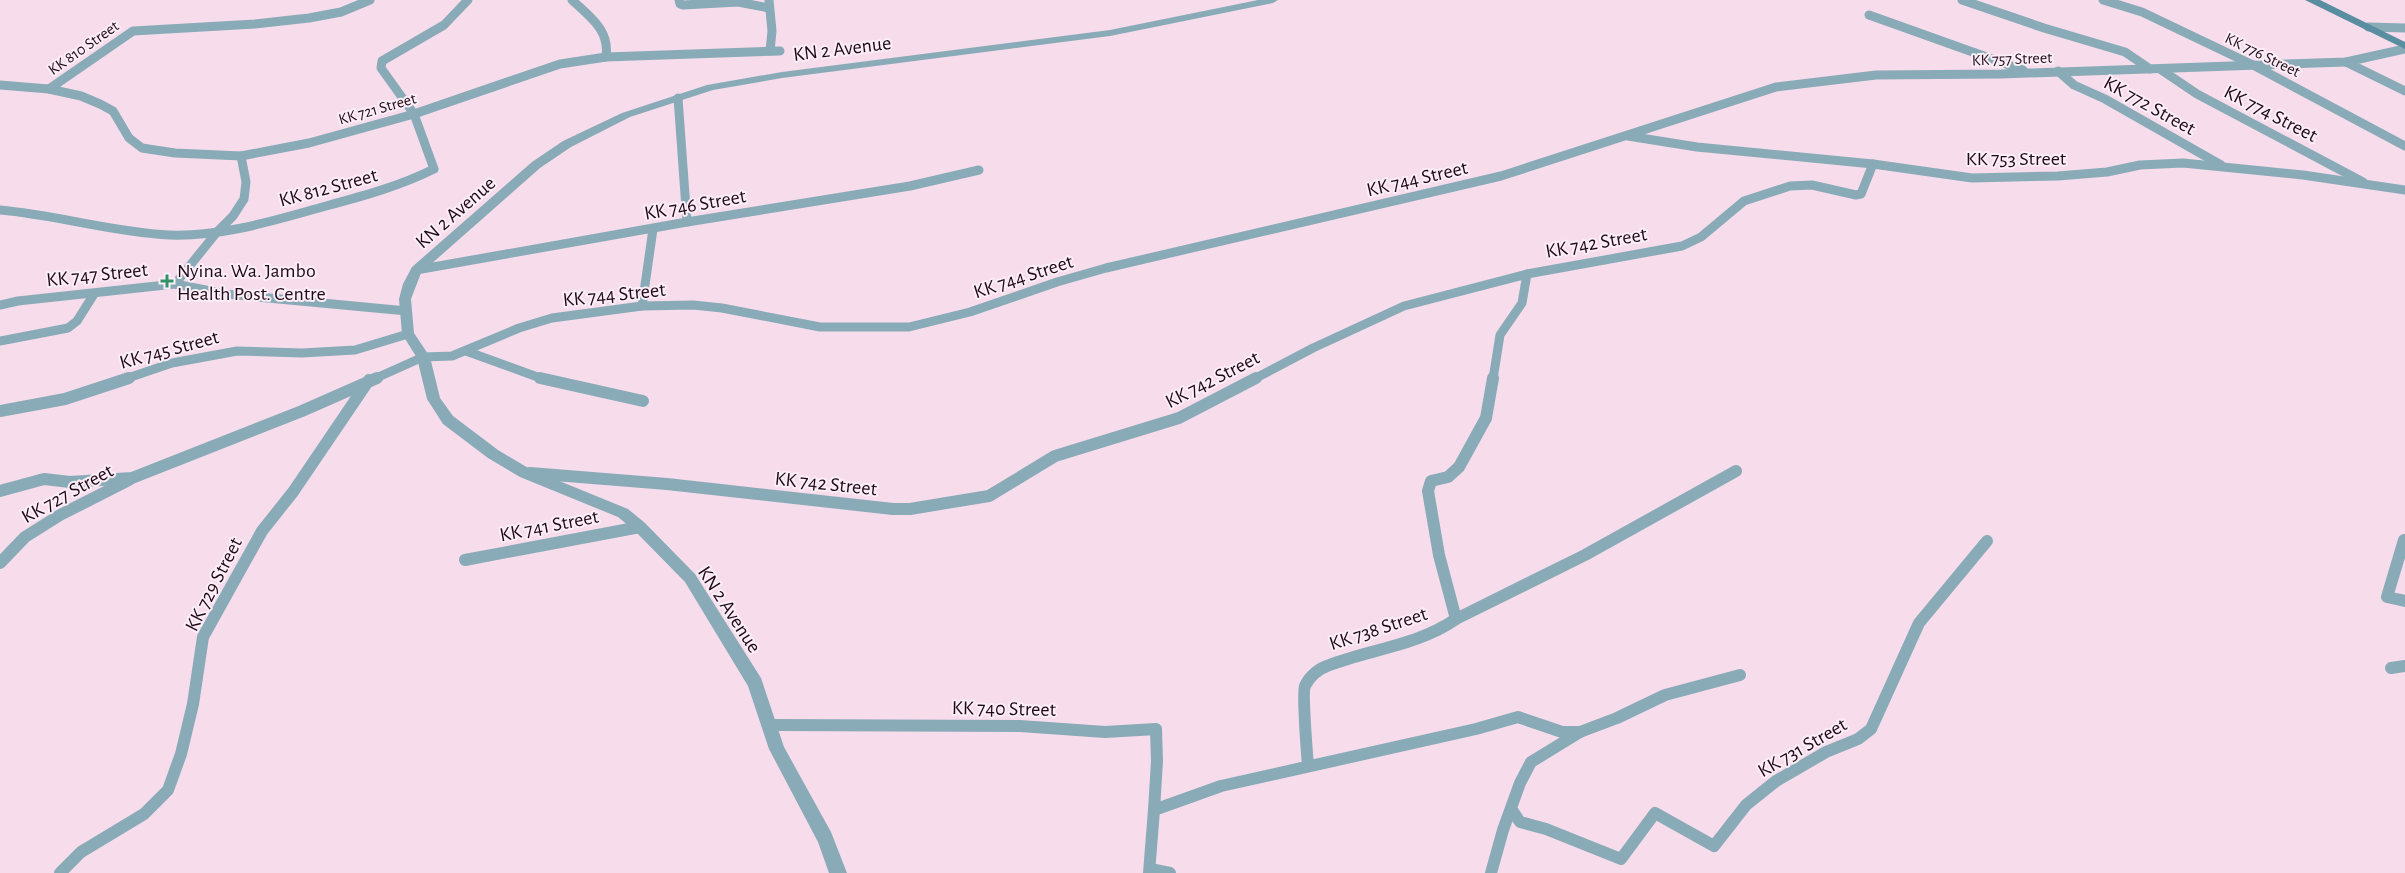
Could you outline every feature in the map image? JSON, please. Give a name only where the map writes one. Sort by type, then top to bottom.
[{"type":"main road","points":[[2311,0],[2405,47]]},
{"type":"street","name":"KK 810 Street","points":[[49,89],[133,30],[255,24],[309,18],[341,12],[370,0]]},
{"type":"street","name":"KK 812 Street","points":[[0,210],[132,231],[171,235],[217,232],[287,217],[392,188],[434,168],[414,114],[380,64],[382,61],[444,25],[468,0]]},
{"type":"street","points":[[572,0],[605,31],[609,47],[606,57]]},
{"type":"street","points":[[679,0],[680,4],[683,5],[719,1],[769,4],[772,32],[770,51]]},
{"type":"street","name":"KN 2 Avenue","points":[[838,873],[825,838],[777,749],[771,725],[755,684],[690,578],[640,527],[623,513],[598,501],[525,473],[493,454],[448,420],[434,399],[423,357],[408,334],[405,299],[409,284],[416,270],[536,165],[567,144],[626,116],[711,87],[782,75],[1110,33],[1273,0]]},
{"type":"street","name":"KK 774 Street","points":[[1962,0],[2044,28],[2125,52],[2197,94],[2315,155],[2369,186]]},
{"type":"street","name":"KK 776 Street","points":[[2103,0],[2142,12],[2255,66],[2405,146]]},
{"type":"street","points":[[1869,16],[2030,73]]},
{"type":"street","points":[[2368,27],[2405,28]]},
{"type":"street","name":"KK 757 Street","points":[[1627,135],[1776,87],[1876,75],[2030,73],[2346,62],[2405,47]]},
{"type":"street","name":"KK 721 Street","points":[[0,85],[49,89],[81,96],[114,111],[129,138],[142,148],[175,153],[241,156],[309,142],[414,114],[560,64],[606,57],[780,51]]},
{"type":"street","points":[[2346,62],[2405,91]]},
{"type":"street","name":"KK 772 Street","points":[[2058,72],[2074,85],[2106,99],[2227,168]]},
{"type":"street","points":[[678,98],[687,222]]},
{"type":"street","name":"KK 753 Street","points":[[1627,135],[1697,147],[1873,164],[1972,178],[2058,176],[2107,172],[2140,165],[2164,163],[2303,175],[2405,190]]},
{"type":"street","name":"KK 744 Street","points":[[423,357],[452,356],[519,328],[552,318],[642,306],[693,305],[722,308],[820,327],[909,327],[970,312],[1057,282],[1106,268],[1502,176],[1627,135]]},
{"type":"street","points":[[175,284],[217,232],[233,216],[244,199],[246,182],[241,156]]},
{"type":"street","name":"KK 742 Street","points":[[525,473],[668,484],[894,509],[989,496],[1055,456],[1179,418],[1313,348],[1404,306],[1527,274],[1682,246],[1701,237],[1744,201],[1790,186],[1812,185],[1856,195],[1861,194],[1873,164]]},
{"type":"street","name":"KK 746 Street","points":[[416,270],[687,222],[910,186],[979,170]]},
{"type":"street","points":[[642,306],[653,229]]},
{"type":"street","points":[[1456,619],[1439,555],[1428,490],[1431,481],[1448,478],[1459,466],[1486,418],[1500,335],[1522,303],[1527,274]]},
{"type":"street","name":"KK 747 Street","points":[[0,305],[18,301],[175,284],[226,294],[407,310]]},
{"type":"street","points":[[0,341],[68,328],[77,321],[94,294]]},
{"type":"street","name":"KK 745 Street","points":[[0,411],[65,399],[172,363],[207,356],[237,351],[302,353],[355,350],[408,334]]},
{"type":"street","points":[[466,351],[552,382],[643,402]]},
{"type":"street","points":[[0,491],[44,479],[70,482],[132,478],[302,411],[370,379],[423,357]]},
{"type":"street","name":"KK 729 Street","points":[[60,873],[81,852],[144,814],[168,790],[181,754],[192,704],[203,637],[262,531],[293,492],[370,379]]},
{"type":"street","name":"KK 738 Street","points":[[1308,766],[1304,687],[1313,674],[1326,666],[1385,650],[1440,630],[1456,619],[1585,555],[1736,471]]},
{"type":"street","name":"KK 727 Street","points":[[0,563],[25,537],[60,515],[132,478]]},
{"type":"street","name":"KK 741 Street","points":[[465,560],[640,527]]},
{"type":"street","points":[[2404,540],[2387,596],[2405,601]]},
{"type":"street","name":"KK 731 Street","points":[[1512,810],[1520,822],[1546,829],[1621,859],[1632,841],[1655,813],[1714,846],[1746,805],[1776,781],[1826,752],[1858,738],[1871,729],[1919,623],[1987,541]]},
{"type":"street","points":[[2390,668],[2405,666]]},
{"type":"street","points":[[1491,873],[1503,830],[1512,810],[1520,782],[1531,762],[1580,732],[1617,718],[1665,694],[1740,675]]},
{"type":"street","points":[[1170,873],[1150,871],[1154,810],[1220,786],[1476,730],[1518,717],[1562,732],[1580,732]]},
{"type":"street","name":"KK 740 Street","points":[[771,725],[1020,726],[1105,732],[1156,729],[1157,761],[1154,810]]},
{"type":"place","name":"Nyina. Wa. Jambo Health Post. Centre","points":[[167,281]]}]
